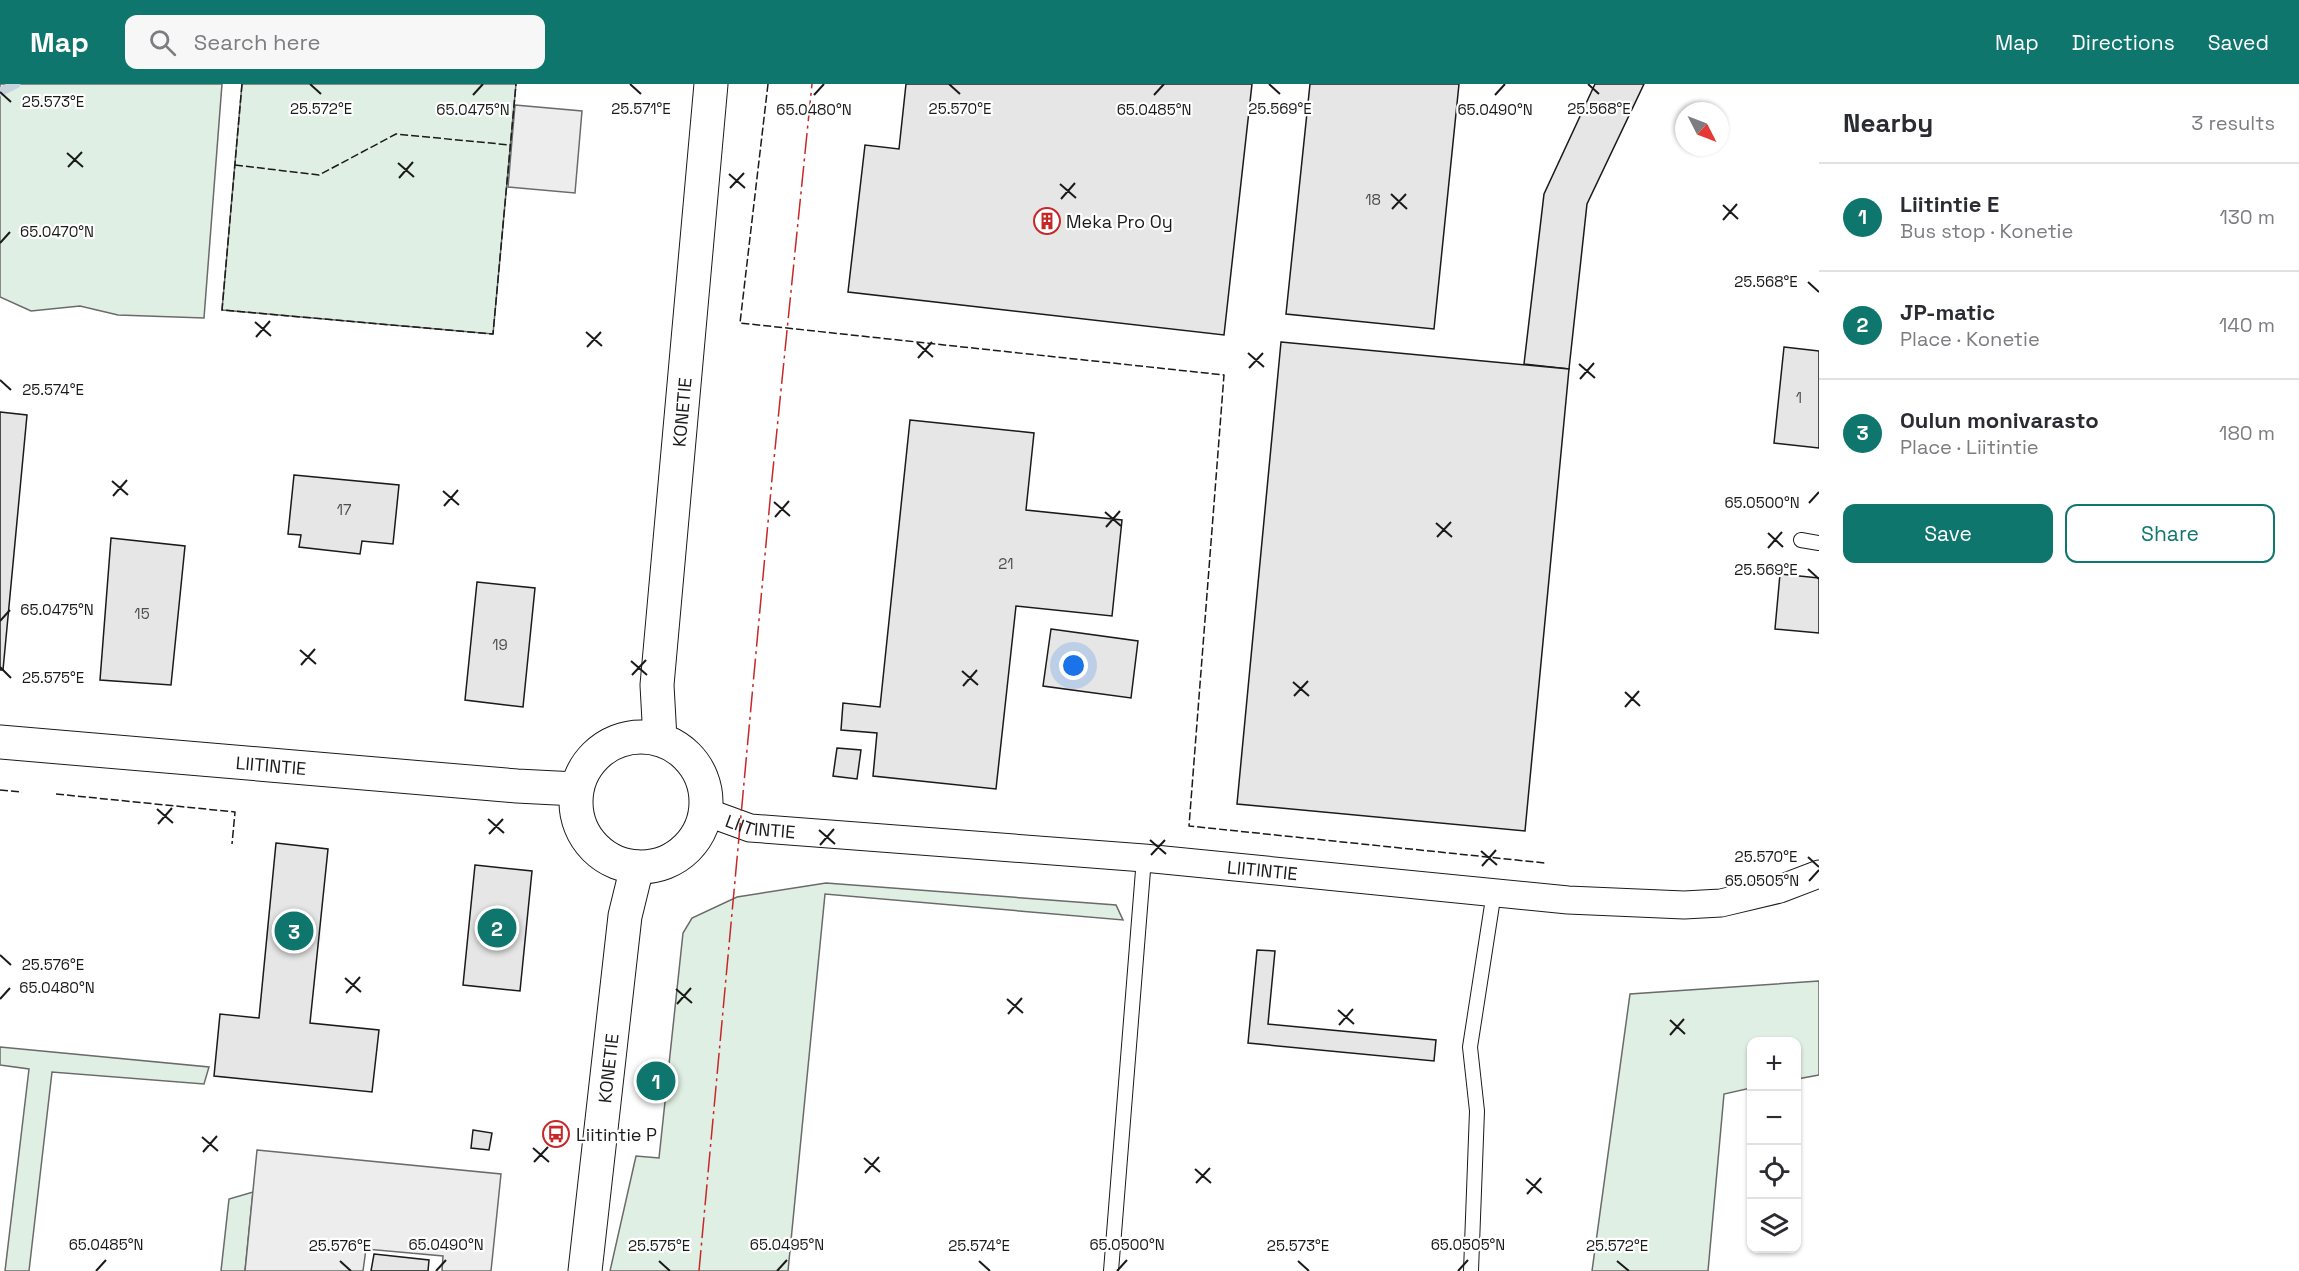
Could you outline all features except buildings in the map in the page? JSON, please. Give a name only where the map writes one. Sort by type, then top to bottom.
[{"type":"street","name":"KONETIE","points":[[660,739],[657,686],[711,84]]},
{"type":"street","points":[[638,736],[660,739],[671,743],[689,757],[697,768],[705,789],[706,812],[698,834],[684,852],[660,865],[637,867],[616,862],[597,850],[583,833],[576,812],[576,789],[589,762],[606,746],[638,736]]},
{"type":"street","name":"LIITINTIE","points":[[0,742],[576,789]]},
{"type":"street","name":"LIITINTIE","points":[[706,812],[750,828],[1144,858],[1568,900],[1712,903],[1780,890],[1819,874]]},
{"type":"street","name":"KONETIE","points":[[585,1271],[625,916],[637,867]]},
{"type":"lane","points":[[1802,540],[1819,543]]},
{"type":"lane","points":[[1111,1271],[1144,858]]},
{"type":"lane","points":[[1471,1271],[1478,1111],[1470,1047],[1494,892]]},
{"type":"green space","points":[[0,84],[222,84],[204,318],[118,315],[80,306],[31,311],[0,297]]},
{"type":"green space","points":[[242,84],[516,84],[493,334],[222,310]]},
{"type":"green space","points":[[826,883],[1116,905],[1123,920],[825,894],[788,1271],[610,1271],[636,1156],[659,1158],[683,933],[692,918],[737,897]]},
{"type":"green space","points":[[1819,981],[1819,1075],[1801,1078],[1801,1037],[1747,1037],[1747,1089],[1724,1094],[1708,1271],[1592,1271],[1630,994]]},
{"type":"green space","points":[[0,1047],[209,1067],[204,1084],[52,1072],[29,1271],[5,1271],[29,1069],[0,1065]]},
{"type":"green space","points":[[253,1192],[245,1271],[221,1271],[229,1199]]},
{"type":"shaded area","points":[[515,105],[582,111],[575,193],[508,187]]},
{"type":"shaded area","points":[[257,1150],[501,1174],[491,1271],[442,1271],[443,1256],[366,1249],[363,1271],[245,1271]]},
{"type":"waterway","points":[[0,92],[16,84]]},
{"type":"fence","points":[[242,84],[222,310],[493,334],[516,84]]},
{"type":"fence","points":[[768,84],[740,323],[1224,375],[1189,826],[1545,863]]},
{"type":"fence","points":[[235,165],[319,175],[396,134],[510,145]]},
{"type":"fence","points":[[0,790],[22,792]]},
{"type":"fence","points":[[56,794],[235,812],[232,844]]},
{"type":"power","points":[[699,1271],[772,479],[812,84]]},
{"type":"place","name":"Meka Pro Oy","points":[[1047,221]]},
{"type":"place","name":"JP-matic","points":[[497,928]]},
{"type":"place","name":"Oulun monivarasto","points":[[294,931]]},
{"type":"place","name":"Liitintie E","points":[[656,1081]]},
{"type":"place","name":"Liitintie P","points":[[556,1134]]}]
